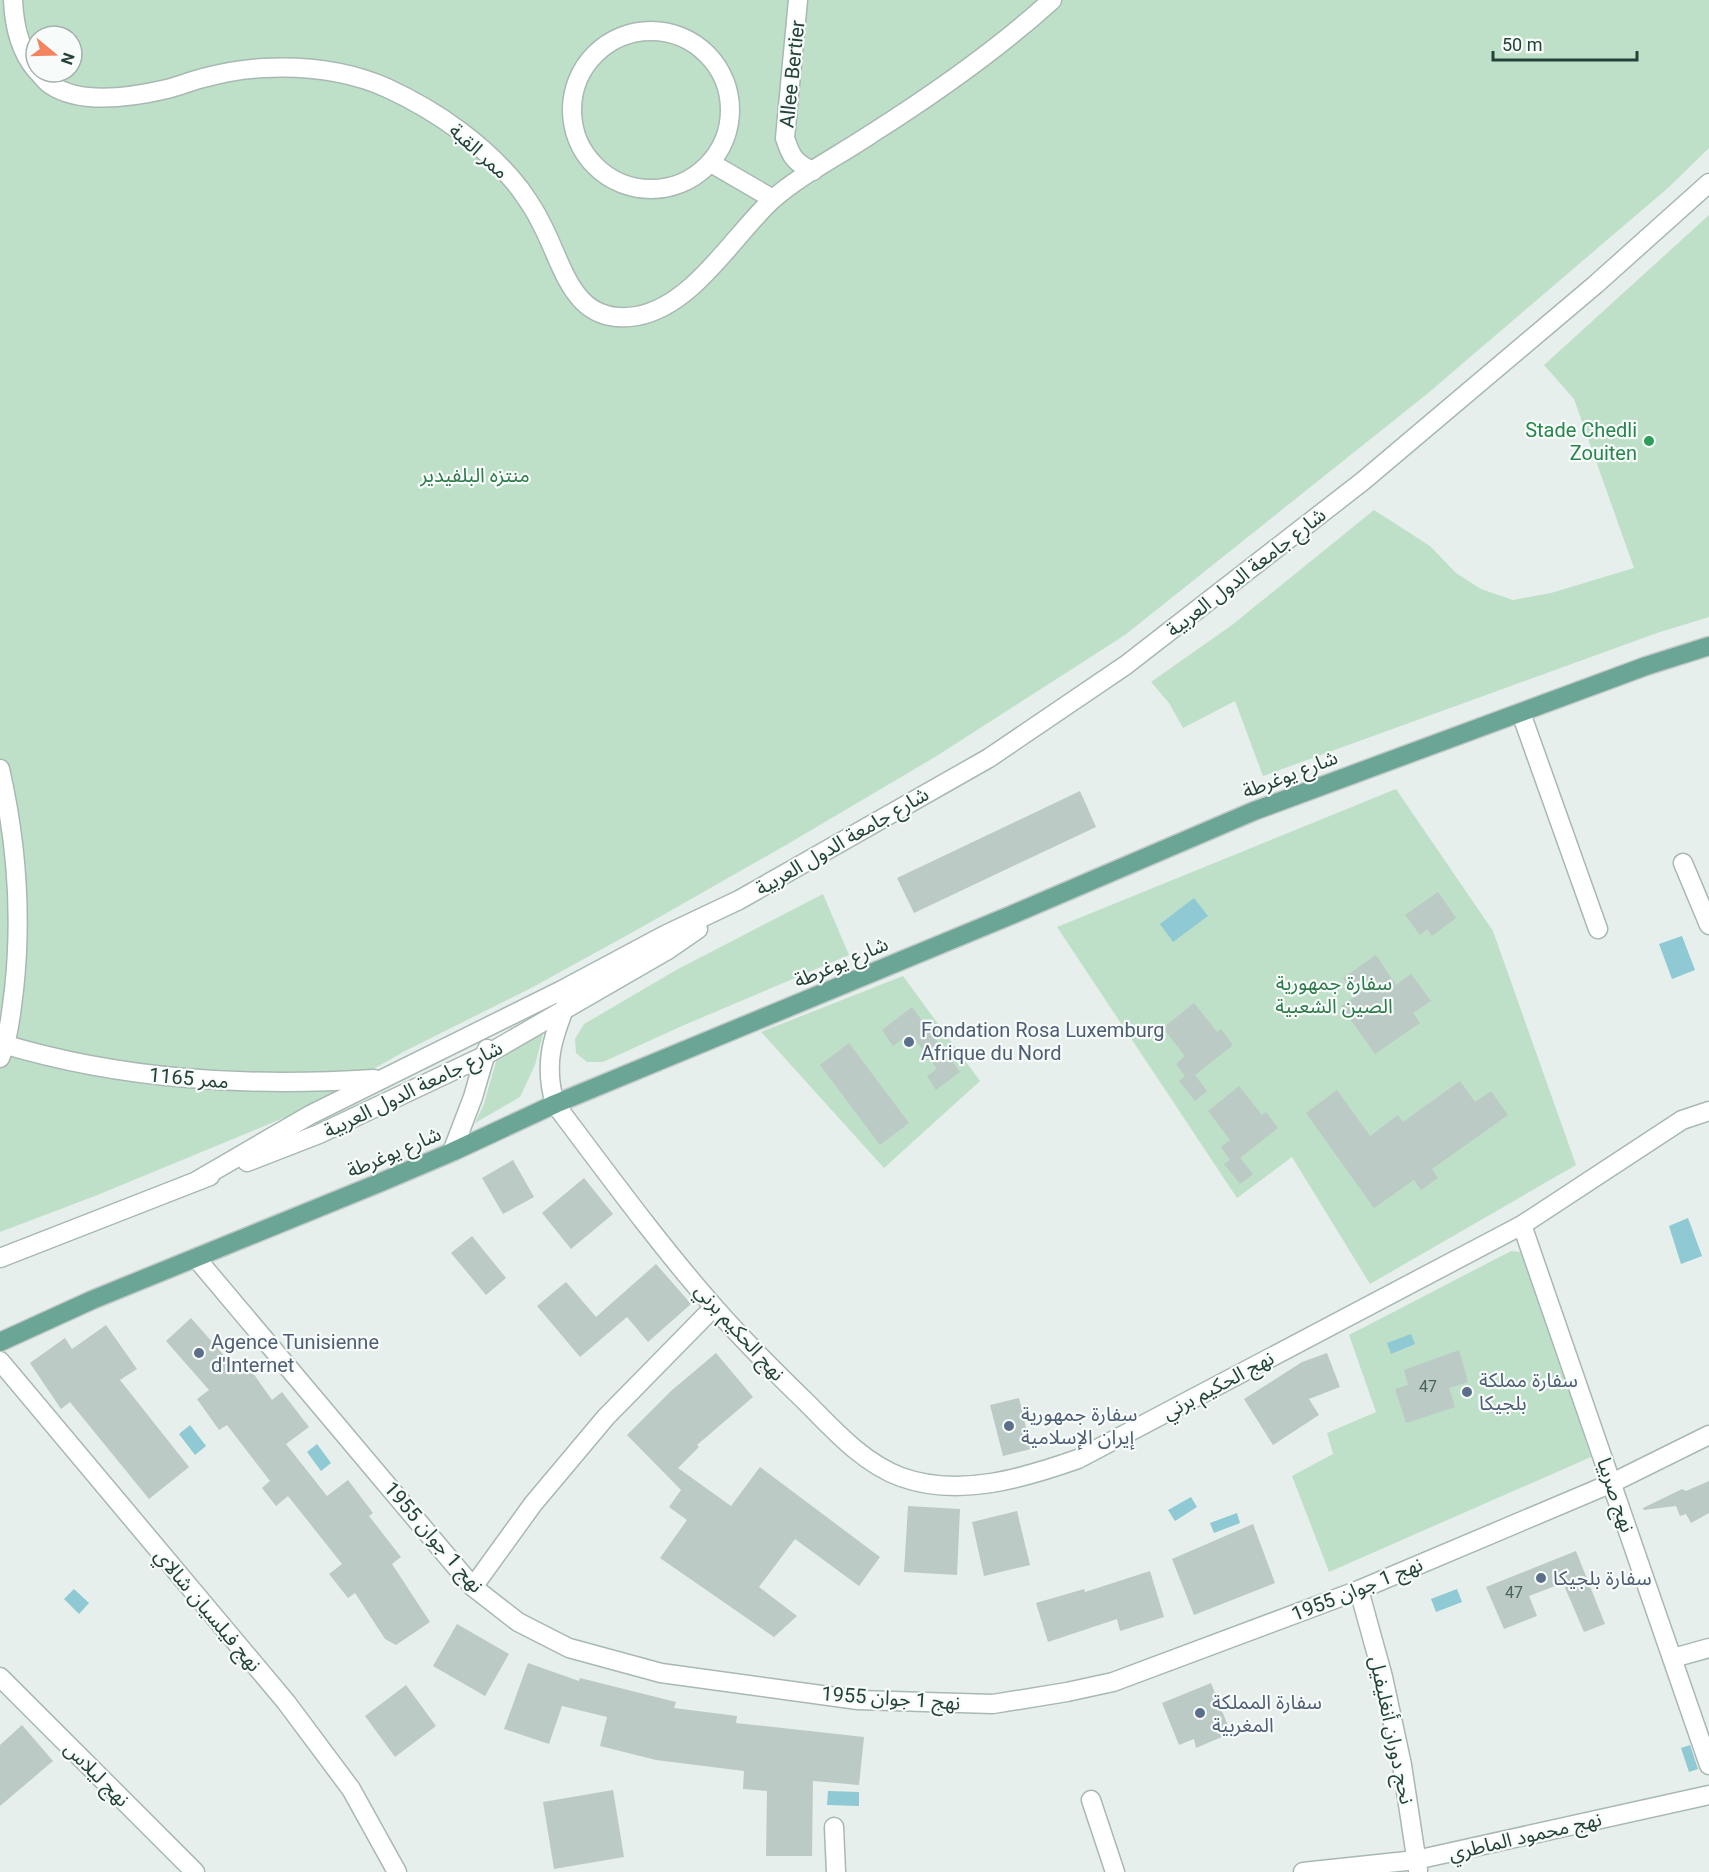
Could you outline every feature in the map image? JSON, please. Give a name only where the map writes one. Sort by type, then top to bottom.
[{"type":"main road","name":"شارع يوغرطة","points":[[0,1342],[92,1300],[452,1152],[555,1104],[1009,916],[1254,811],[1646,666],[1709,645]]},
{"type":"street","name":"ممر القبة","points":[[13,0],[14,16],[24,48]]},
{"type":"street","name":"Allee Bertier","points":[[798,0],[785,138],[790,154],[795,160],[813,171]]},
{"type":"street","name":"ممر القبة","points":[[49,84],[64,92],[80,96],[111,97],[168,88],[204,77],[264,68],[346,73],[382,86],[417,103],[460,131],[519,188],[541,221],[568,282],[582,301],[601,314],[636,316],[658,310],[677,298],[722,255],[773,199],[909,110],[1012,34],[1052,0]]},
{"type":"street","points":[[648,31],[671,33],[693,42],[710,57],[723,76],[729,98],[730,121],[723,144],[711,163],[689,180],[664,189],[637,189],[611,179],[590,162],[576,139],[572,112],[576,85],[589,61],[605,45],[626,35],[648,31]]},
{"type":"street","points":[[711,163],[773,199]]},
{"type":"street","name":"شارع جامعة الدول العربية","points":[[198,1180],[310,1115],[574,984],[665,934],[739,900],[989,758],[1126,665],[1363,481],[1595,285],[1709,183]]},
{"type":"street","points":[[1521,713],[1598,929]]},
{"type":"street","points":[[0,770],[12,832],[17,871],[19,918],[18,956],[2,1048]]},
{"type":"street","points":[[1683,863],[1709,925]]},
{"type":"street","name":"شارع جامعة الدول العربية","points":[[0,1258],[319,1134],[484,1056],[666,951],[739,900]]},
{"type":"street","points":[[555,1104],[549,1084],[548,1064],[551,1047],[574,984]]},
{"type":"street","points":[[452,1152],[473,1097],[484,1056],[501,1020]]},
{"type":"street","name":"ممر 1165","points":[[2,1048],[78,1063],[179,1078],[244,1083],[381,1079]]},
{"type":"street","name":"نهج الحكيم برني","points":[[555,1104],[637,1212],[714,1307],[773,1370],[866,1458],[901,1477],[937,1484],[969,1485],[1002,1482],[1042,1472],[1078,1459],[1521,1225],[1682,1120],[1709,1111]]},
{"type":"street","name":"نهج صربيا","points":[[1521,1225],[1709,1765]]},
{"type":"street","name":"نهج 1 جوان 1955","points":[[196,1258],[473,1587],[518,1622],[569,1648],[660,1672],[858,1700],[993,1704],[1113,1682],[1359,1590],[1612,1482],[1709,1435]]},
{"type":"street","points":[[473,1587],[533,1504],[606,1417],[714,1307]]},
{"type":"street","name":"نهج فيلسيان شالاي","points":[[0,1361],[286,1702],[351,1789],[393,1870]]},
{"type":"street","name":"نحج دوران أنغليفيل","points":[[1359,1590],[1383,1677],[1395,1732],[1418,1866]]},
{"type":"street","points":[[1673,1658],[1709,1648]]},
{"type":"street","name":"نهج ليلاس","points":[[0,1677],[195,1872]]},
{"type":"street","name":"نهج محمود الماطري","points":[[1303,1872],[1418,1866],[1709,1794]]},
{"type":"street","points":[[1091,1800],[1115,1872]]},
{"type":"street","points":[[834,1827],[836,1872]]},
{"type":"green space","name":"منتزه البلفيدير","points":[[0,0],[1709,0],[1709,148],[1669,187],[1427,394],[1125,635],[935,757],[786,845],[533,987],[405,1051],[298,1112],[95,1196],[0,1232]]},
{"type":"green space","points":[[1709,215],[1709,617],[1657,633],[1263,776],[1235,701],[1183,728],[1169,703],[1151,682],[1232,625],[1374,510],[1430,546],[1456,573],[1481,589],[1513,600],[1551,593],[1634,568],[1574,399],[1544,365]]},
{"type":"green space","name":"سفارة جمهورية الصين الشعبية","points":[[1396,789],[1493,931],[1576,1165],[1370,1284],[1292,1157],[1237,1198],[1057,927]]},
{"type":"green space","points":[[823,894],[849,955],[603,1062],[587,1062],[576,1053],[575,1039],[584,1024],[678,969]]},
{"type":"green space","points":[[903,976],[980,1081],[884,1168],[761,1032]]},
{"type":"green space","points":[[543,1034],[535,1065],[520,1097],[475,1123],[484,1104],[497,1058]]},
{"type":"green space","points":[[1511,1251],[1520,1252],[1525,1257],[1591,1457],[1329,1572],[1292,1476],[1333,1454],[1327,1433],[1376,1412],[1349,1335]]},
{"type":"water","points":[[1194,898],[1208,916],[1173,942],[1160,924]]},
{"type":"water","points":[[1682,936],[1695,970],[1672,979],[1659,944]]},
{"type":"water","points":[[1688,1218],[1702,1256],[1681,1264],[1669,1226]]},
{"type":"water","points":[[1411,1334],[1415,1344],[1391,1354],[1387,1343]]},
{"type":"water","points":[[190,1425],[206,1446],[195,1455],[179,1434]]},
{"type":"water","points":[[317,1444],[331,1463],[321,1471],[307,1452]]},
{"type":"water","points":[[1191,1497],[1197,1507],[1175,1521],[1168,1510]]},
{"type":"water","points":[[1237,1513],[1240,1523],[1214,1533],[1210,1523]]},
{"type":"water","points":[[74,1589],[89,1603],[79,1614],[64,1599]]},
{"type":"water","points":[[1457,1589],[1462,1602],[1436,1612],[1431,1599]]},
{"type":"water","points":[[1690,1745],[1698,1769],[1689,1772],[1681,1748]]},
{"type":"water","points":[[828,1791],[859,1792],[859,1806],[827,1805]]},
{"type":"building","points":[[1080,791],[1096,827],[914,913],[897,878]]},
{"type":"building","points":[[1438,892],[1456,918],[1432,936],[1427,929],[1420,935],[1405,915]]},
{"type":"building","points":[[1376,955],[1396,985],[1411,974],[1431,1001],[1413,1013],[1420,1023],[1375,1054],[1341,1006],[1356,996],[1343,978]]},
{"type":"building","points":[[1194,1003],[1217,1032],[1221,1029],[1233,1045],[1195,1075],[1207,1091],[1195,1101],[1179,1081],[1185,1076],[1176,1064],[1185,1056],[1163,1028]]},
{"type":"building","points":[[912,1007],[960,1072],[936,1090],[927,1076],[937,1069],[910,1033],[893,1046],[882,1030]]},
{"type":"building","points":[[849,1043],[909,1123],[880,1145],[820,1065]]},
{"type":"building","points":[[1460,1081],[1475,1102],[1491,1091],[1508,1115],[1432,1169],[1438,1178],[1421,1190],[1414,1180],[1374,1208],[1306,1113],[1337,1090],[1370,1136],[1398,1115],[1403,1122]]},
{"type":"building","points":[[1239,1086],[1262,1115],[1266,1112],[1278,1128],[1240,1158],[1253,1174],[1240,1184],[1224,1164],[1230,1160],[1221,1147],[1230,1140],[1208,1111]]},
{"type":"building","points":[[513,1160],[534,1197],[503,1214],[482,1178]]},
{"type":"building","points":[[584,1178],[613,1214],[571,1249],[542,1213]]},
{"type":"building","points":[[472,1236],[506,1278],[486,1295],[451,1253]]},
{"type":"building","points":[[656,1264],[691,1304],[648,1342],[627,1317],[580,1357],[537,1306],[566,1282],[596,1317]]},
{"type":"building","points":[[191,1318],[237,1370],[246,1363],[272,1400],[282,1392],[309,1427],[286,1444],[327,1496],[348,1480],[373,1513],[369,1516],[401,1557],[392,1564],[430,1622],[396,1645],[385,1639],[355,1593],[348,1598],[329,1574],[342,1564],[288,1496],[276,1506],[262,1488],[270,1481],[227,1425],[219,1430],[197,1399],[209,1390],[166,1341]]},
{"type":"building","points":[[106,1325],[137,1369],[120,1380],[189,1467],[149,1499],[70,1402],[61,1409],[30,1363],[65,1338],[72,1349]]},
{"type":"building","points":[[1459,1350],[1468,1382],[1449,1388],[1455,1407],[1406,1423],[1395,1389],[1408,1385],[1404,1370]]},
{"type":"building","points":[[716,1353],[753,1397],[697,1445],[699,1447],[678,1468],[731,1506],[760,1467],[880,1557],[859,1586],[795,1539],[759,1587],[797,1616],[774,1637],[660,1558],[687,1520],[669,1507],[681,1490],[627,1435],[671,1391]]},
{"type":"building","points":[[1327,1353],[1340,1387],[1309,1399],[1319,1415],[1273,1445],[1244,1399],[1302,1362]]},
{"type":"building","points":[[1019,1398],[1031,1449],[1003,1456],[990,1405]]},
{"type":"building","points":[[1709,1481],[1709,1513],[1691,1523],[1686,1514],[1680,1516],[1676,1506],[1644,1510],[1643,1508],[1682,1489],[1686,1491]]},
{"type":"building","points":[[908,1506],[960,1509],[957,1575],[904,1572]]},
{"type":"building","points":[[1017,1511],[1030,1565],[984,1576],[972,1522]]},
{"type":"building","points":[[1253,1524],[1275,1583],[1194,1615],[1172,1559]]},
{"type":"building","points":[[1576,1551],[1605,1624],[1584,1632],[1563,1583],[1529,1596],[1537,1616],[1504,1629],[1486,1587]]},
{"type":"building","points":[[1150,1571],[1164,1617],[1120,1631],[1117,1619],[1048,1642],[1036,1603],[1084,1589],[1085,1592]]},
{"type":"building","points":[[457,1624],[509,1654],[485,1696],[433,1666]]},
{"type":"building","points":[[528,1663],[579,1681],[580,1678],[676,1702],[674,1708],[737,1716],[736,1723],[864,1737],[859,1785],[813,1781],[812,1856],[766,1856],[767,1791],[743,1789],[744,1771],[656,1760],[600,1746],[607,1717],[562,1706],[549,1744],[504,1729]]},
{"type":"building","points":[[1211,1683],[1228,1726],[1221,1729],[1224,1736],[1196,1748],[1194,1739],[1179,1745],[1162,1703]]},
{"type":"building","points":[[406,1685],[436,1726],[395,1757],[365,1716]]},
{"type":"building","points":[[22,1725],[53,1761],[0,1806],[0,1745]]},
{"type":"building","points":[[613,1790],[624,1857],[554,1869],[543,1802]]},
{"type":"place","name":"Stade Chedli Zouiten","points":[[1649,441]]},
{"type":"place","name":"Fondation Rosa Luxemburg Afrique du Nord","points":[[909,1042]]},
{"type":"place","name":"Agence Tunisienne d'Internet","points":[[199,1353]]},
{"type":"place","name":"سفارة مملكة بلجيكا","points":[[1467,1392]]},
{"type":"place","name":"سفارة جمهورية إيران الإسلامية","points":[[1009,1426]]},
{"type":"place","name":"سفارة بلجيكا","points":[[1541,1578]]},
{"type":"place","name":"سفارة المملكة المغربية","points":[[1200,1713]]}]
